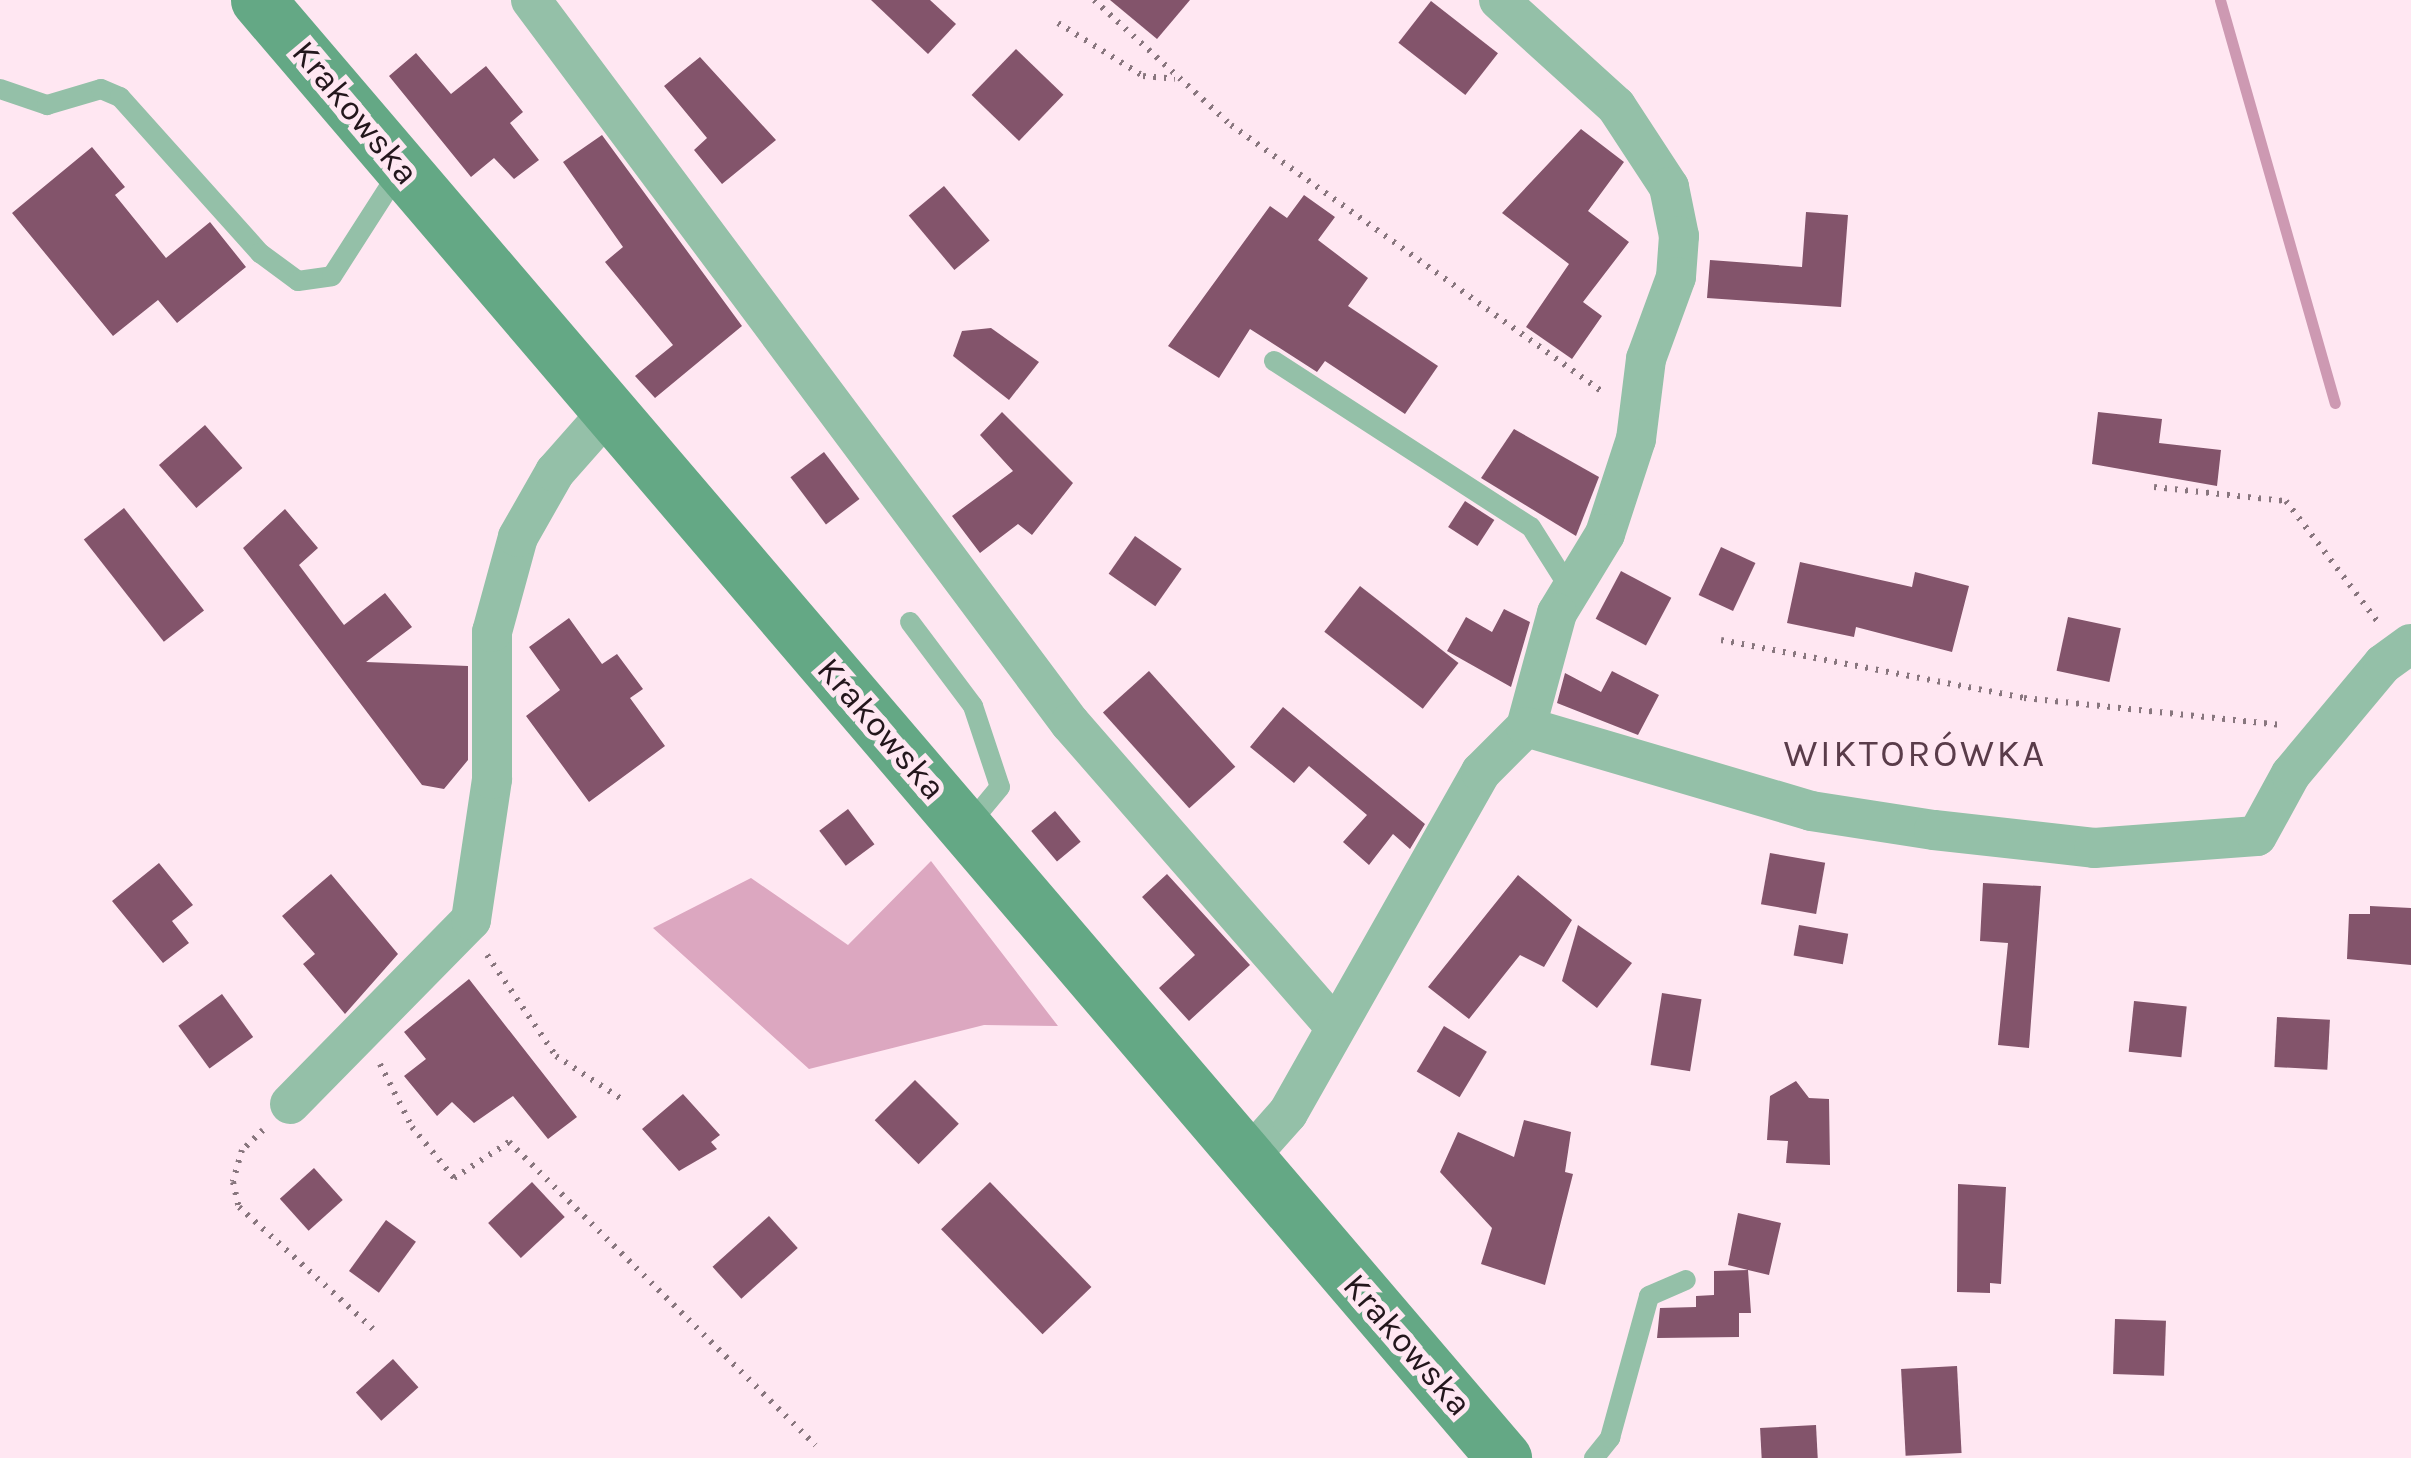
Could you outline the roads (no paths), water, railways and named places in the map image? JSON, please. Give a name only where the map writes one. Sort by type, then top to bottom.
[{"type":"main road","name":"Krakowska","points":[[258,0],[1504,1458]]},
{"type":"street","points":[[531,0],[1070,723],[1334,1024]]},
{"type":"street","points":[[1248,1158],[1288,1113],[1334,1024],[1481,772],[1526,727],[1570,589],[1605,534],[1639,416],[1646,359],[1676,277],[1669,187],[1616,106],[1499,0]]},
{"type":"street","points":[[290,1104],[471,920],[492,779],[492,632],[518,537],[555,472],[609,412]]},
{"type":"street","points":[[1526,727],[1811,811],[2094,848],[2257,836],[2308,754],[2403,650]]},
{"type":"lane","points":[[0,90],[48,105],[101,90],[120,96],[260,253],[298,281],[332,276],[401,168]]},
{"type":"lane","points":[[1274,361],[1532,527],[1570,589]]},
{"type":"lane","points":[[910,622],[973,706],[1000,787],[966,828]]},
{"type":"lane","points":[[1594,1458],[1610,1438],[1649,1296],[1686,1280]]},
{"type":"waterway","points":[[2220,0],[2335,403]]},
{"type":"district","name":"WIKTORÓWKA","points":[[1915,754]]}]
